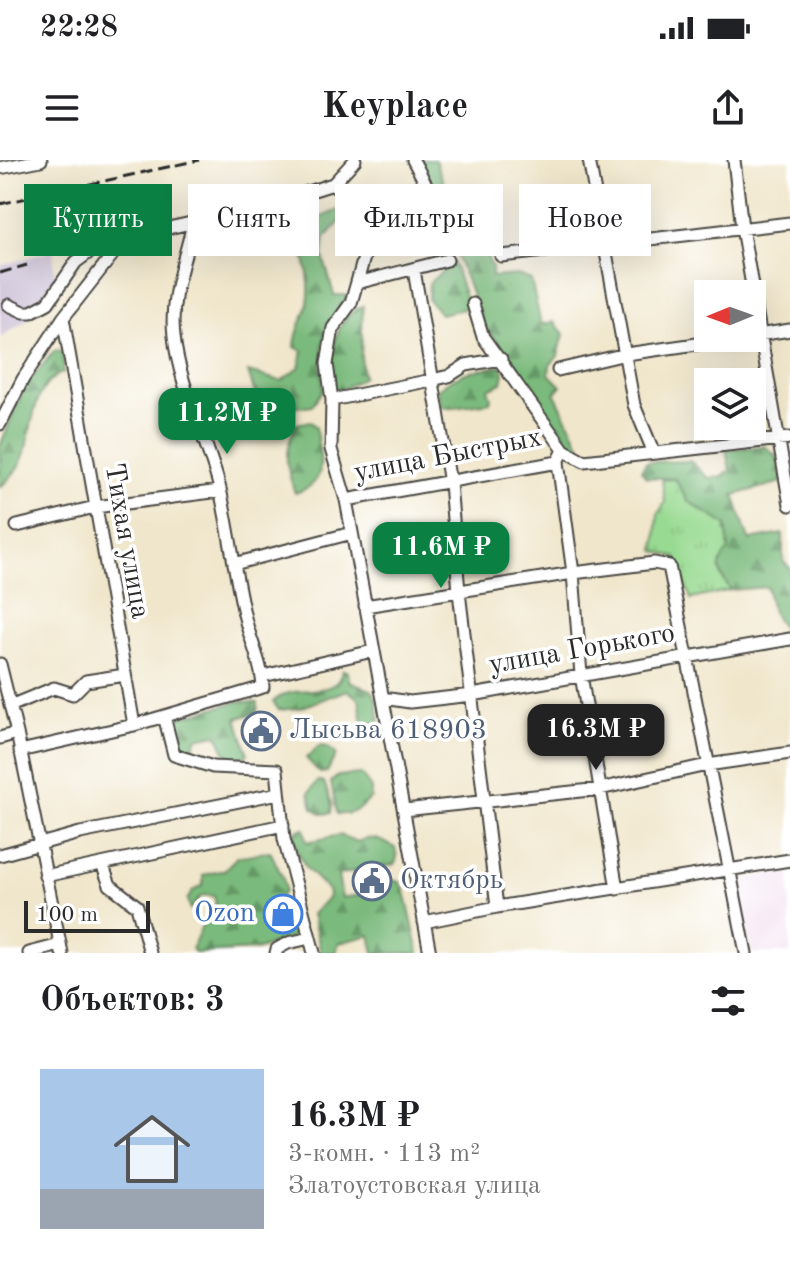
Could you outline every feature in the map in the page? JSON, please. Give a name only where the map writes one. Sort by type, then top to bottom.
[{"type":"street","points":[[0,168],[41,160]]},
{"type":"street","points":[[319,188],[333,184],[355,160]]},
{"type":"street","points":[[413,160],[426,184]]},
{"type":"street","points":[[589,160],[594,184]]},
{"type":"street","points":[[734,160],[749,280]]},
{"type":"street","points":[[333,184],[361,217],[365,254],[351,303],[333,328],[327,364],[332,400],[331,449],[346,500],[430,953]]},
{"type":"street","points":[[651,239],[790,223]]},
{"type":"street","points":[[188,246],[173,295],[174,338],[192,409],[220,491],[246,622],[263,682]]},
{"type":"street","points":[[9,305],[24,312],[41,308],[54,297],[83,256]]},
{"type":"street","points":[[0,424],[23,379],[63,318],[111,256]]},
{"type":"street","points":[[608,256],[634,405],[654,453]]},
{"type":"street","points":[[357,283],[447,260]]},
{"type":"street","points":[[414,270],[450,483],[459,592],[497,907]]},
{"type":"street","points":[[473,304],[483,337],[564,450]]},
{"type":"street","name":"Тихая улица","points":[[63,318],[134,725]]},
{"type":"street","points":[[766,334],[790,330]]},
{"type":"street","points":[[558,370],[626,354],[694,344]]},
{"type":"street","points":[[760,352],[784,439],[790,505]]},
{"type":"street","points":[[332,400],[449,376],[466,365],[501,359]]},
{"type":"street","name":"улица Быстрых","points":[[346,500],[558,462],[564,450],[584,461],[784,439]]},
{"type":"street","points":[[558,462],[573,573],[581,675],[617,889]]},
{"type":"street","points":[[17,526],[95,507],[220,491]]},
{"type":"street","points":[[234,564],[352,533]]},
{"type":"street","points":[[365,606],[573,573],[654,563],[669,566],[746,953]]},
{"type":"street","name":"улица Горького","points":[[383,698],[410,702],[472,695],[790,639]]},
{"type":"street","points":[[20,751],[134,725],[263,682],[373,651]]},
{"type":"street","points":[[0,664],[61,949],[29,953]]},
{"type":"street","points":[[10,706],[54,688],[73,694],[86,681],[125,675]]},
{"type":"street","points":[[164,716],[174,755],[213,767],[277,770],[283,825],[314,953]]},
{"type":"street","points":[[0,738],[17,733]]},
{"type":"street","points":[[404,810],[600,789],[707,765],[790,753]]},
{"type":"street","points":[[0,855],[40,843],[279,793]]},
{"type":"street","points":[[45,876],[283,825]]},
{"type":"street","points":[[424,922],[497,907],[790,860]]},
{"type":"street","points":[[102,864],[110,885],[137,906],[150,953]]},
{"type":"street","points":[[276,953],[277,949],[288,943],[310,938]]},
{"type":"shaded area","points":[[33,256],[53,256],[56,300],[0,338],[0,266]]},
{"type":"shaded area","points":[[790,872],[790,953],[751,953],[741,879]]},
{"type":"green space","points":[[419,160],[435,160],[444,184],[428,184]]},
{"type":"green space","points":[[335,211],[335,227],[325,238],[323,256],[334,295],[346,295],[325,333],[323,390],[312,405],[300,407],[285,403],[285,392],[269,394],[270,406],[259,406],[248,372],[281,381],[299,368],[303,351],[295,347],[309,290],[304,256],[319,256],[319,218]]},
{"type":"green space","points":[[457,256],[489,256],[492,277],[518,275],[531,280],[541,324],[554,322],[564,334],[549,374],[561,386],[555,394],[584,453],[565,442],[517,365],[485,328]]},
{"type":"green space","points":[[453,262],[469,308],[440,314],[428,299],[429,283]]},
{"type":"green space","points":[[363,306],[363,377],[343,389],[334,389],[335,342],[344,321]]},
{"type":"green space","points":[[62,350],[64,372],[54,377],[40,395],[23,457],[0,487],[0,446],[24,388],[54,351]]},
{"type":"green space","points":[[502,366],[502,383],[488,389],[490,402],[446,408],[440,405],[438,389],[445,383],[468,372]]},
{"type":"green space","points":[[310,421],[316,427],[320,468],[314,483],[295,493],[287,466],[287,451],[296,424]]},
{"type":"green space","points":[[764,446],[777,456],[782,482],[734,495],[749,540],[783,534],[783,561],[790,568],[790,633],[776,619],[767,587],[731,590],[724,579],[720,566],[729,549],[726,525],[688,501],[675,479],[646,477],[641,470],[646,462],[690,461],[708,478],[722,477],[730,470],[726,450]]},
{"type":"green space","points":[[675,479],[688,501],[726,525],[729,549],[721,561],[720,570],[731,590],[691,599],[676,557],[655,551],[658,514],[665,502],[662,480]]},
{"type":"green space","points":[[343,670],[348,672],[349,681],[371,690],[377,700],[380,726],[374,732],[365,735],[359,699],[347,690],[300,708],[279,710],[273,702],[288,693],[331,686],[338,681]]},
{"type":"green space","points":[[240,701],[258,703],[257,713],[237,718],[248,754],[241,760],[229,760],[217,734],[196,738],[193,753],[185,755],[178,746],[173,724],[180,717]]},
{"type":"green space","points":[[319,746],[327,747],[336,754],[327,772],[320,773],[306,758]]},
{"type":"green space","points":[[361,774],[371,788],[371,798],[356,810],[337,814],[331,782],[338,776]]},
{"type":"green space","points":[[318,781],[324,782],[332,804],[331,813],[321,814],[313,808],[309,792]]},
{"type":"green space","points":[[304,828],[307,842],[340,835],[357,842],[377,839],[395,848],[395,864],[362,873],[362,877],[357,878],[355,871],[338,875],[342,898],[360,895],[359,888],[364,887],[366,894],[385,890],[392,880],[400,882],[405,891],[419,953],[374,953],[370,935],[339,943],[335,953],[321,953],[312,914],[329,897],[328,890],[306,868],[291,838],[296,831]]},
{"type":"green space","points":[[270,851],[283,878],[285,890],[277,902],[279,916],[292,922],[295,936],[256,950],[195,953],[192,948],[216,904],[214,896],[202,895],[190,909],[187,900],[193,891],[203,885],[203,875],[224,870],[237,857]]},
{"type":"railway","points":[[0,204],[199,160]]},
{"type":"railway","points":[[0,273],[27,265]]},
{"type":"place","name":"Лысьва 618903","points":[[261,731]]},
{"type":"place","name":"Октябрь","points":[[372,881]]},
{"type":"place","name":"Ozon","points":[[283,914]]}]
